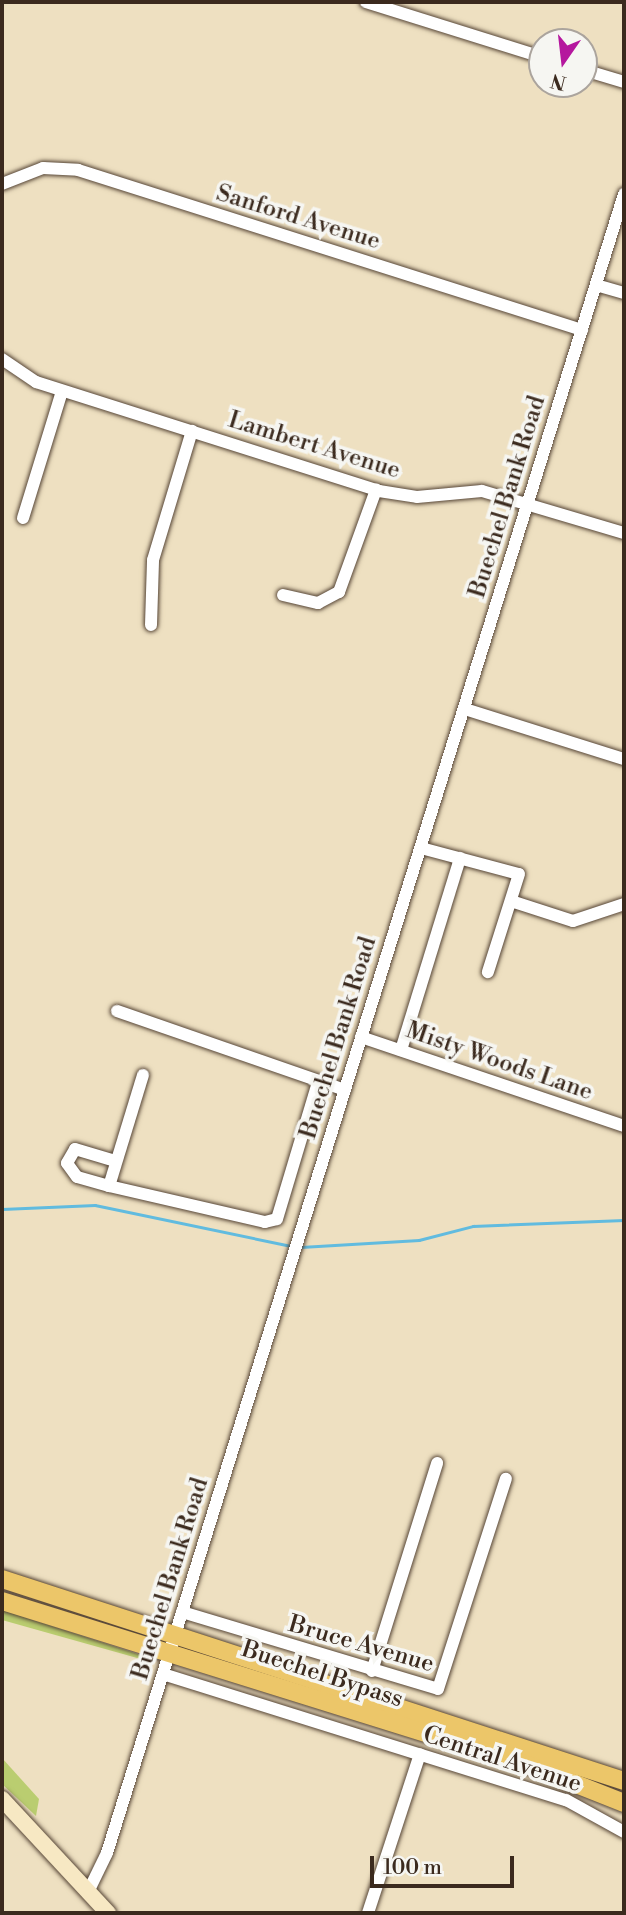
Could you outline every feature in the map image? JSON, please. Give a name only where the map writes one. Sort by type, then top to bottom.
[{"type":"main road","name":"Buechel Bypass","points":[[2,1579],[172,1643],[528,1765],[624,1803]]},
{"type":"main road","name":"Buechel Bypass","points":[[2,1601],[51,1616],[172,1643],[624,1781]]},
{"type":"main road","points":[[2,1799],[108,1913]]},
{"type":"street","points":[[366,2],[528,53]]},
{"type":"street","points":[[598,74],[624,82]]},
{"type":"street","name":"Sanford Avenue","points":[[2,184],[43,168],[78,170],[582,330]]},
{"type":"street","name":"Buechel Bank Road","points":[[88,1892],[107,1853],[624,194]]},
{"type":"street","points":[[596,285],[624,293]]},
{"type":"street","name":"Lambert Avenue","points":[[2,359],[28,379],[62,391],[376,490],[417,497],[482,491],[624,533]]},
{"type":"street","points":[[23,517],[62,391]]},
{"type":"street","points":[[151,625],[153,560],[192,431]]},
{"type":"street","points":[[283,595],[318,603],[339,592],[376,490]]},
{"type":"street","points":[[465,709],[624,759]]},
{"type":"street","points":[[421,848],[519,874],[488,972]]},
{"type":"street","points":[[401,1050],[460,859]]},
{"type":"street","points":[[511,901],[573,920],[624,904]]},
{"type":"street","points":[[117,1011],[345,1090]]},
{"type":"street","name":"Misty Woods Lane","points":[[361,1037],[624,1126]]},
{"type":"street","points":[[109,1186],[143,1075]]},
{"type":"street","points":[[115,1161],[75,1149],[67,1163],[77,1177],[109,1186],[277,1219],[318,1082]]},
{"type":"street","points":[[372,1671],[437,1463]]},
{"type":"street","name":"Bruce Avenue","points":[[182,1612],[433,1691],[441,1686],[506,1479]]},
{"type":"street","name":"Central Avenue","points":[[163,1674],[566,1800],[624,1832]]},
{"type":"street","points":[[368,1913],[420,1754]]},
{"type":"green space","points":[[2,1610],[150,1658],[155,1663],[2,1620]]},
{"type":"green space","points":[[2,1758],[39,1799],[36,1816],[2,1784]]},
{"type":"waterway","points":[[2,1209],[95,1205],[291,1246]]},
{"type":"waterway","points":[[301,1247],[419,1240],[473,1226],[624,1220]]}]
